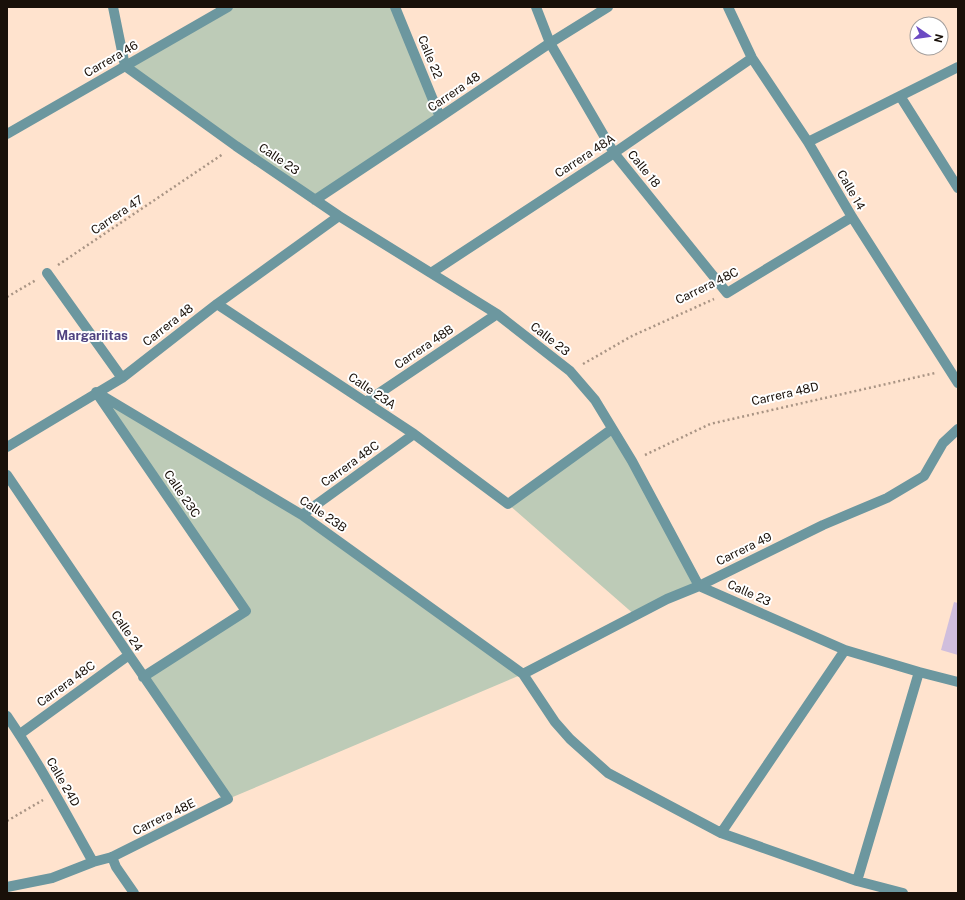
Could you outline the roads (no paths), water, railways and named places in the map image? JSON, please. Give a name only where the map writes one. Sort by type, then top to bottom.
[{"type":"street","points":[[113,7],[125,66]]},
{"type":"street","name":"Carrera 46","points":[[7,134],[228,7]]},
{"type":"street","name":"Calle 22","points":[[395,7],[440,117]]},
{"type":"street","name":"Calle 18","points":[[536,7],[550,43],[614,153],[727,293]]},
{"type":"street","name":"Carrera 48","points":[[315,200],[550,43],[608,7]]},
{"type":"street","name":"Calle 14","points":[[728,7],[752,58],[808,142],[852,217],[958,383]]},
{"type":"street","name":"Carrera 48A","points":[[430,273],[614,153],[752,58]]},
{"type":"street","name":"Calle 23","points":[[125,66],[236,146],[315,200],[497,314],[570,371],[595,400],[632,461],[699,586],[844,650],[958,682]]},
{"type":"street","points":[[808,142],[958,67]]},
{"type":"street","points":[[900,96],[958,188]]},
{"type":"street","name":"Carrera 48","points":[[7,447],[96,392],[122,378],[217,304],[339,216]]},
{"type":"street","name":"Carrera 48C","points":[[727,293],[852,217]]},
{"type":"street","points":[[47,273],[122,378]]},
{"type":"street","name":"Calle 23A","points":[[217,304],[414,434],[508,504],[612,429]]},
{"type":"street","name":"Carrera 48B","points":[[366,402],[497,314]]},
{"type":"street","name":"Calle 23B","points":[[96,392],[302,515],[523,674]]},
{"type":"street","name":"Calle 23C","points":[[96,392],[246,611],[143,677]]},
{"type":"street","name":"Carrera 49","points":[[523,674],[667,599],[699,586],[823,525],[888,498],[924,476],[943,443],[958,429]]},
{"type":"street","name":"Carrera 48C","points":[[302,515],[414,434]]},
{"type":"street","name":"Calle 24","points":[[7,475],[143,677],[228,799]]},
{"type":"street","points":[[721,833],[844,650]]},
{"type":"street","name":"Carrera 48C","points":[[20,734],[129,656]]},
{"type":"street","points":[[857,881],[919,672]]},
{"type":"street","points":[[523,674],[555,722],[570,739],[608,773],[721,833],[857,881],[903,893]]},
{"type":"street","name":"Calle 24D","points":[[7,716],[20,734],[55,793],[93,862]]},
{"type":"street","name":"Carrera 48E","points":[[7,888],[52,878],[93,862],[112,857],[228,799]]},
{"type":"street","points":[[112,857],[116,867],[134,893]]},
{"type":"district","name":"Margariitas","points":[[92,335]]}]
